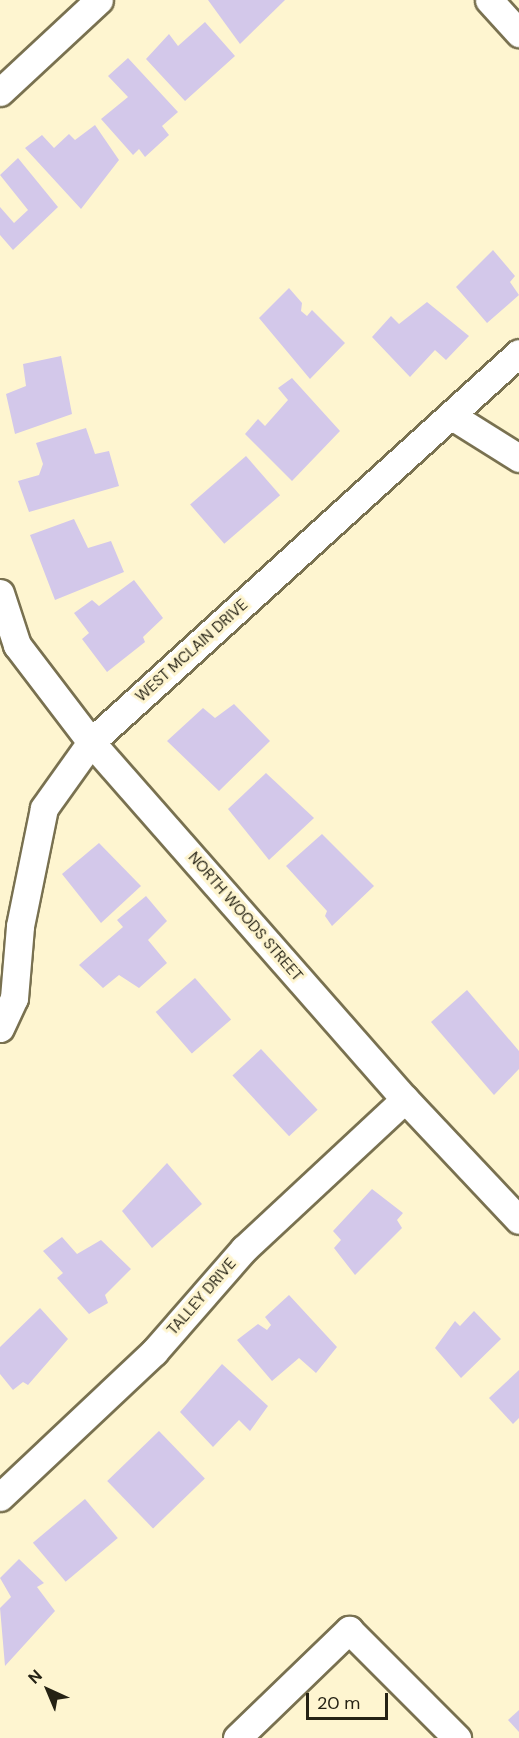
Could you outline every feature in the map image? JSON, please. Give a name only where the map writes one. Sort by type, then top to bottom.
[{"type":"street","points":[[0,92],[99,0]]},
{"type":"street","points":[[489,0],[519,33]]},
{"type":"street","name":"WEST MCLAIN DRIVE","points":[[0,1028],[14,998],[20,926],[44,808],[91,742],[519,353]]},
{"type":"street","points":[[452,416],[519,458]]},
{"type":"street","name":"NORTH WOODS STREET","points":[[1,601],[17,645],[91,742],[405,1099],[519,1220]]},
{"type":"street","name":"TALLEY DRIVE","points":[[0,1497],[154,1352],[244,1249],[405,1099]]},
{"type":"street","points":[[237,1738],[349,1630],[457,1738]]},
{"type":"building","points":[[208,0],[285,0],[240,44]]},
{"type":"building","points":[[205,22],[235,56],[185,101],[146,59],[169,34],[178,46]]},
{"type":"building","points":[[128,58],[178,112],[162,126],[169,135],[145,157],[139,149],[133,155],[101,119],[128,97],[108,76]]},
{"type":"building","points":[[95,125],[119,160],[81,209],[25,148],[42,135],[54,148],[69,134],[75,140]]},
{"type":"building","points":[[18,158],[58,207],[13,250],[0,235],[0,207],[14,223],[28,210],[0,175]]},
{"type":"building","points":[[493,250],[515,276],[510,282],[519,295],[487,323],[456,287]]},
{"type":"building","points":[[289,288],[302,303],[301,311],[307,316],[312,310],[345,343],[310,379],[259,318]]},
{"type":"building","points":[[427,302],[469,336],[446,360],[435,350],[410,377],[372,337],[391,316],[399,324]]},
{"type":"building","points":[[61,356],[72,414],[15,434],[6,394],[26,386],[23,364]]},
{"type":"building","points":[[292,378],[340,431],[292,481],[245,434],[258,419],[265,426],[288,400],[278,388]]},
{"type":"building","points":[[86,428],[95,454],[109,451],[119,486],[29,512],[18,481],[39,475],[43,464],[36,443]]},
{"type":"building","points":[[246,456],[280,495],[224,544],[190,505]]},
{"type":"building","points":[[74,519],[88,548],[111,541],[124,572],[55,600],[30,535]]},
{"type":"building","points":[[134,580],[163,618],[143,637],[145,642],[107,672],[82,639],[89,633],[74,613],[92,600],[99,606]]},
{"type":"building","points":[[234,704],[270,741],[219,791],[167,741],[203,708],[215,718]]},
{"type":"building","points":[[266,773],[314,818],[269,860],[228,809]]},
{"type":"building","points":[[322,834],[374,886],[332,926],[325,916],[327,911],[286,866]]},
{"type":"building","points":[[99,843],[141,886],[101,923],[62,874]]},
{"type":"building","points":[[146,896],[167,921],[148,940],[167,963],[139,988],[119,975],[103,988],[79,965],[123,927],[117,920]]},
{"type":"building","points":[[195,978],[231,1020],[192,1054],[156,1012]]},
{"type":"building","points":[[467,990],[519,1051],[519,1069],[494,1095],[431,1022]]},
{"type":"building","points":[[261,1049],[318,1110],[289,1136],[232,1076]]},
{"type":"building","points":[[167,1163],[202,1204],[152,1248],[122,1211]]},
{"type":"building","points":[[372,1189],[403,1213],[397,1220],[402,1228],[355,1275],[334,1248],[341,1240],[333,1231]]},
{"type":"building","points":[[62,1237],[77,1254],[101,1240],[131,1269],[105,1295],[108,1303],[89,1314],[57,1278],[63,1273],[43,1251]]},
{"type":"building","points":[[289,1295],[337,1347],[316,1373],[299,1358],[272,1381],[237,1340],[258,1324],[267,1330],[271,1325],[265,1317]]},
{"type":"building","points":[[40,1308],[68,1339],[28,1385],[23,1382],[13,1390],[0,1374],[0,1347]]},
{"type":"building","points":[[474,1311],[501,1339],[461,1378],[435,1348],[455,1321],[460,1326]]},
{"type":"building","points":[[222,1364],[268,1406],[250,1431],[239,1420],[213,1447],[180,1412]]},
{"type":"building","points":[[519,1370],[519,1418],[513,1424],[489,1398]]},
{"type":"building","points":[[159,1431],[205,1478],[153,1528],[107,1481]]},
{"type":"building","points":[[85,1499],[118,1538],[66,1582],[33,1543]]},
{"type":"building","points":[[19,1559],[44,1583],[37,1587],[55,1611],[5,1666],[0,1608],[11,1597],[0,1578]]},
{"type":"building","points":[[519,1710],[519,1732],[508,1720]]}]
